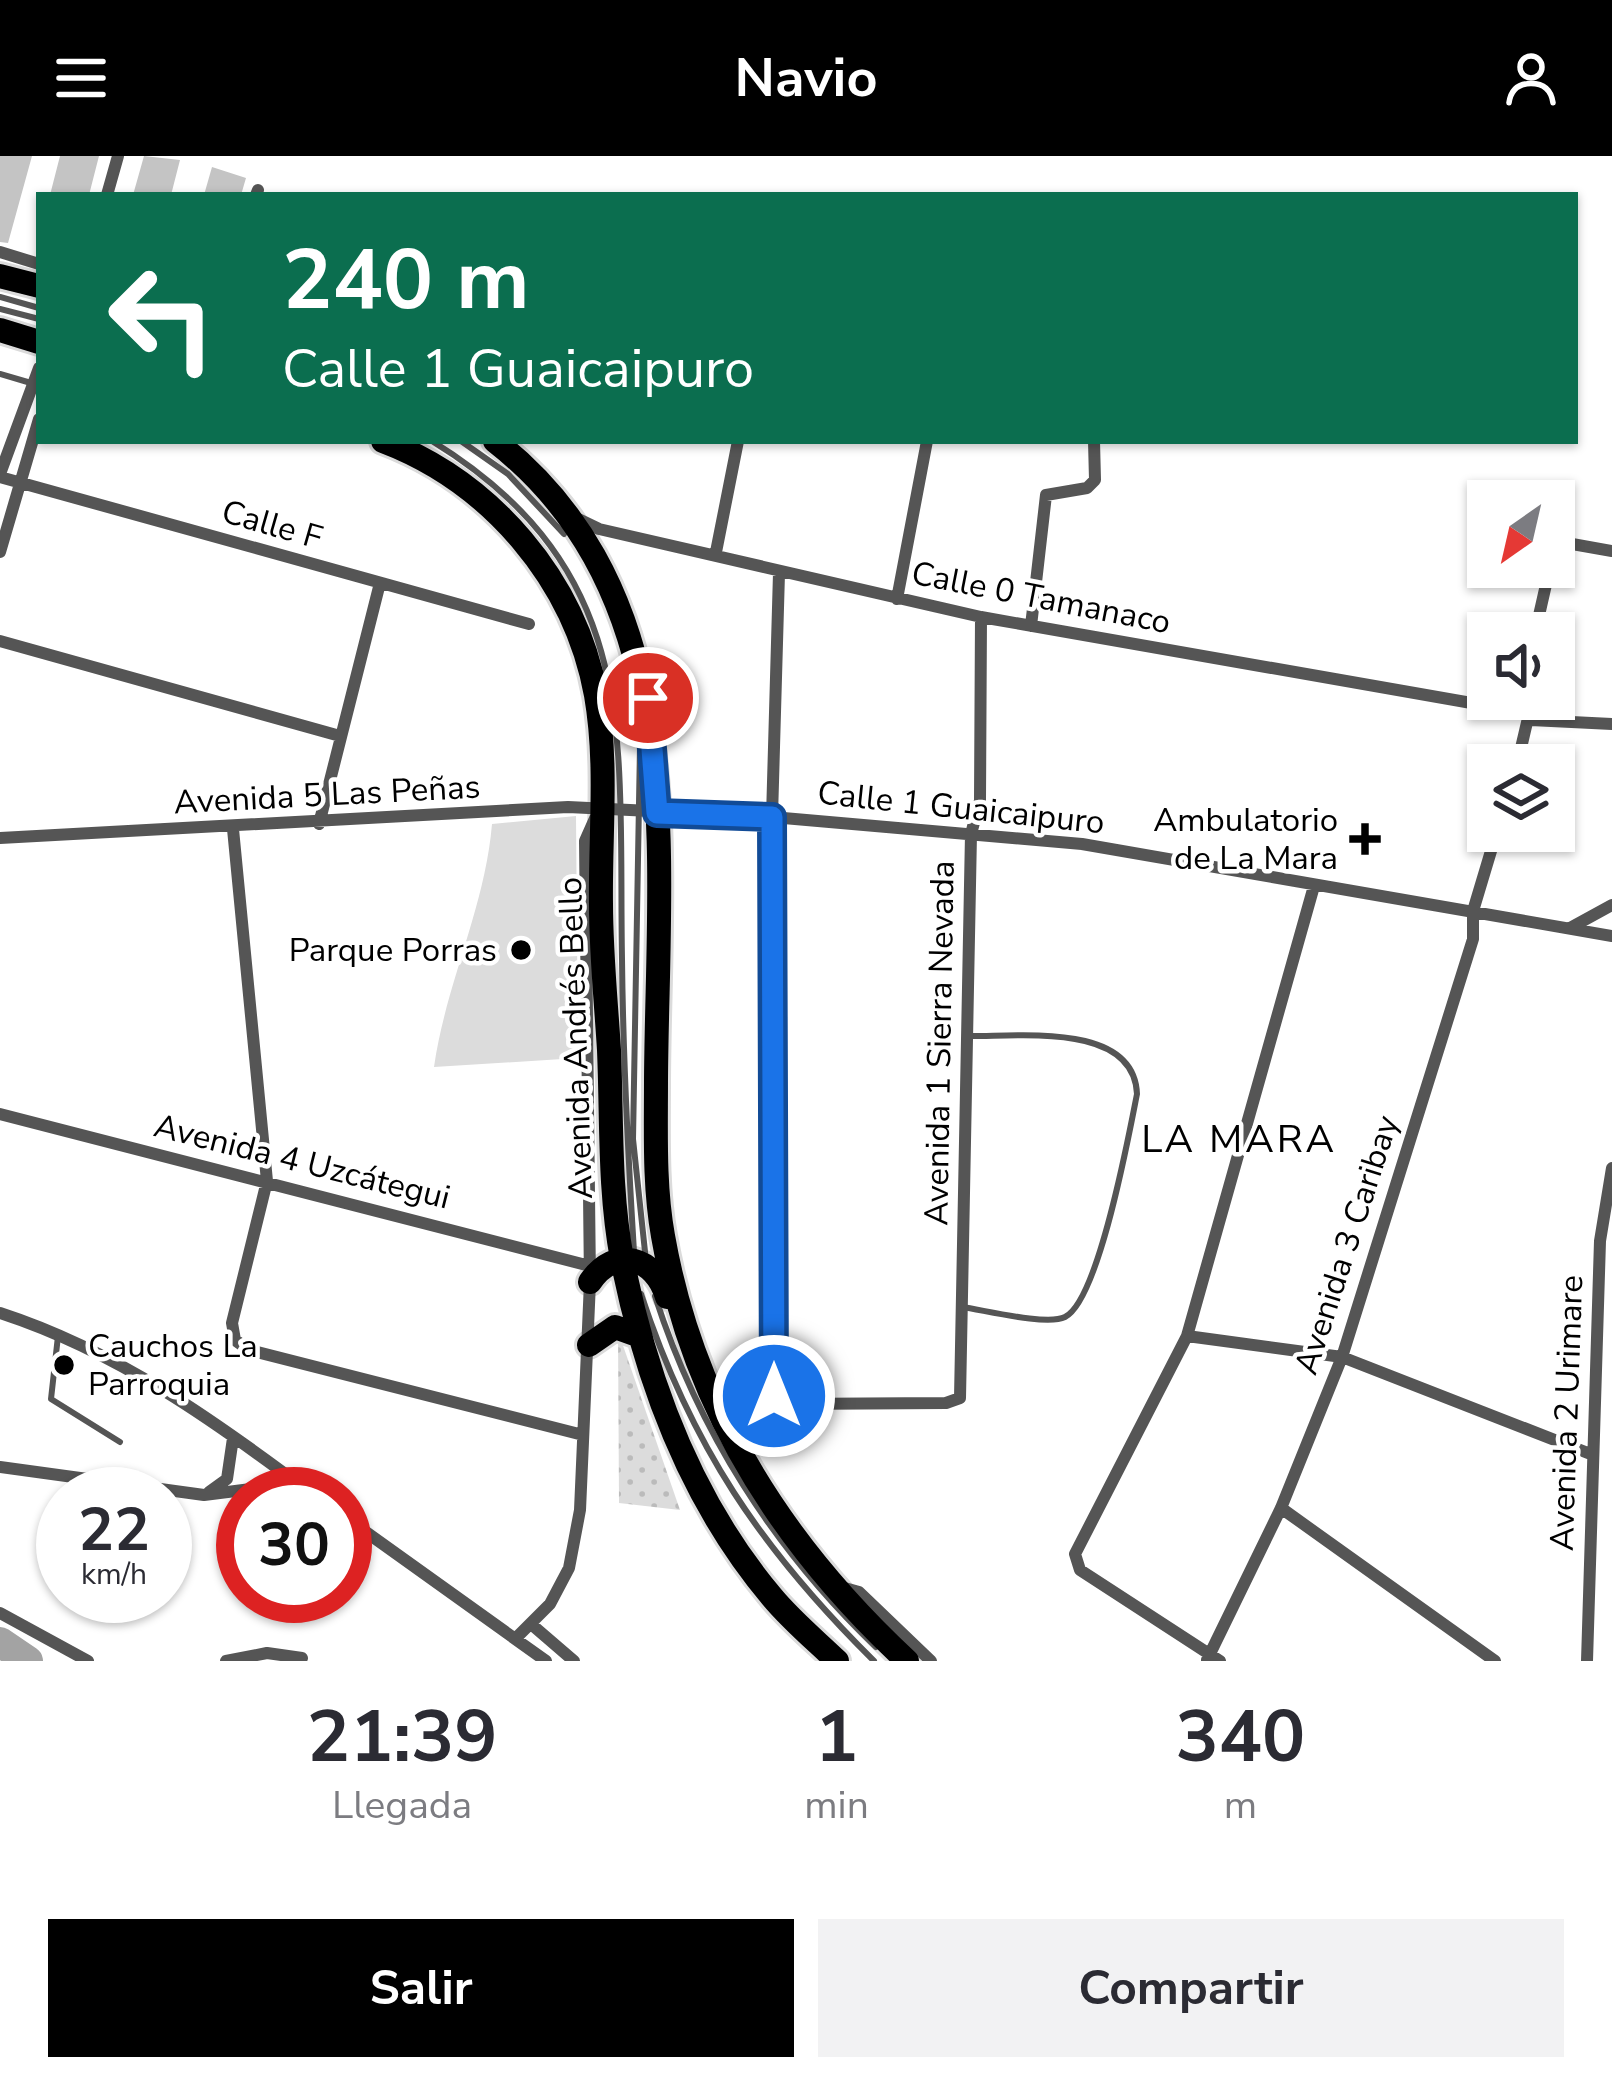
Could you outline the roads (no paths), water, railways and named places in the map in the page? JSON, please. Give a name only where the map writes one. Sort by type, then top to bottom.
[{"type":"highway","points":[[0,275],[36,281]]},
{"type":"highway","points":[[0,330],[36,341]]},
{"type":"highway","name":"Avenida Andrés Bello","points":[[390,444],[429,462],[502,516],[561,598],[584,649],[612,809],[610,1118],[618,1273],[667,1420],[722,1525],[772,1598],[836,1661]]},
{"type":"highway","points":[[498,444],[563,508],[604,571],[637,652],[651,718],[656,1159],[663,1236],[689,1336],[727,1428],[776,1516],[829,1584],[907,1661]]},
{"type":"highway","points":[[618,1273],[657,1250],[663,1236]]},
{"type":"highway","points":[[618,1273],[660,1276],[697,1388],[727,1428]]},
{"type":"highway","points":[[589,1345],[606,1329],[640,1336]]},
{"type":"street","points":[[108,192],[118,156]]},
{"type":"street","points":[[0,252],[36,280]]},
{"type":"street","points":[[0,475],[36,378]]},
{"type":"street","points":[[0,552],[36,429]]},
{"type":"street","points":[[716,552],[737,444]]},
{"type":"street","points":[[897,599],[927,444]]},
{"type":"street","points":[[1031,626],[1046,495],[1087,488],[1095,480],[1094,444]]},
{"type":"street","name":"Calle F","points":[[0,475],[530,624]]},
{"type":"street","name":"Calle 0 Tamanaco","points":[[563,508],[591,527],[716,552],[779,573],[981,617],[1467,697]]},
{"type":"street","points":[[1575,544],[1612,551]]},
{"type":"street","points":[[772,817],[779,573]]},
{"type":"street","points":[[320,824],[380,584]]},
{"type":"street","name":"Avenida 1 Sierra Nevada","points":[[772,817],[774,1396],[784,1404],[946,1403],[960,1399],[971,834],[980,800],[981,617]]},
{"type":"street","points":[[0,641],[340,736]]},
{"type":"street","points":[[1524,744],[1531,720],[1612,724]]},
{"type":"street","name":"Avenida 5 Las Peñas","points":[[0,838],[612,809],[649,812]]},
{"type":"street","name":"Calle 1 Guaicaipuro","points":[[649,812],[772,817],[1082,844],[1612,936]]},
{"type":"street","points":[[233,829],[267,1180],[232,1323],[236,1340],[249,1350],[583,1435]]},
{"type":"street","name":"Avenida 3 Caribay","points":[[1212,1659],[1281,1508],[1342,1357],[1473,939],[1474,911],[1491,852]]},
{"type":"street","points":[[1212,1659],[1080,1570],[1075,1554],[1187,1336],[1314,886]]},
{"type":"street","points":[[1570,928],[1612,905]]},
{"type":"street","name":"Avenida 4 Uzcátegui","points":[[0,1114],[618,1273]]},
{"type":"street","name":"Avenida 2 Urimare","points":[[1587,1661],[1593,1455],[1612,1168]]},
{"type":"street","points":[[516,1638],[550,1604],[569,1568],[580,1510],[589,1345],[618,1273]]},
{"type":"street","points":[[0,1313],[59,1332],[125,1366],[274,1467]]},
{"type":"street","points":[[1187,1336],[1342,1357],[1593,1455]]},
{"type":"street","points":[[204,1495],[227,1479],[232,1438]]},
{"type":"street","points":[[0,1467],[216,1494]]},
{"type":"street","points":[[1281,1508],[1495,1661]]},
{"type":"street","points":[[372,1536],[546,1661]]},
{"type":"street","points":[[829,1584],[859,1592],[931,1661]]},
{"type":"street","points":[[0,1613],[88,1661]]},
{"type":"street","points":[[531,1624],[574,1661]]},
{"type":"street","points":[[226,1661],[267,1654],[302,1658]]},
{"type":"lane","points":[[0,297],[36,307]]},
{"type":"lane","points":[[0,309],[36,319]]},
{"type":"lane","points":[[0,374],[34,384]]},
{"type":"lane","points":[[436,444],[510,500],[548,544],[580,598],[614,688],[612,809]]},
{"type":"lane","points":[[465,444],[508,474],[542,507],[592,577],[617,630],[635,697],[649,812],[633,1139],[618,1273],[723,1482],[796,1580],[874,1661]]},
{"type":"lane","points":[[962,1307],[1052,1320],[1072,1311],[1094,1267],[1118,1191],[1137,1094],[1136,1079],[1126,1066],[1096,1044],[967,1036]]},
{"type":"lane","points":[[618,1273],[751,1497],[809,1578],[891,1661]]},
{"type":"lane","points":[[59,1332],[48,1385],[51,1399],[120,1442]]},
{"type":"waterway","points":[[0,1642],[28,1661]]},
{"type":"place","name":"Ambulatorio de La Mara","points":[[1365,839]]},
{"type":"place","name":"Parque Porras","points":[[521,950]]},
{"type":"place","name":"Cauchos La Parroquia","points":[[64,1365]]},
{"type":"district","name":"LA MARA","points":[[1239,1139]]}]
